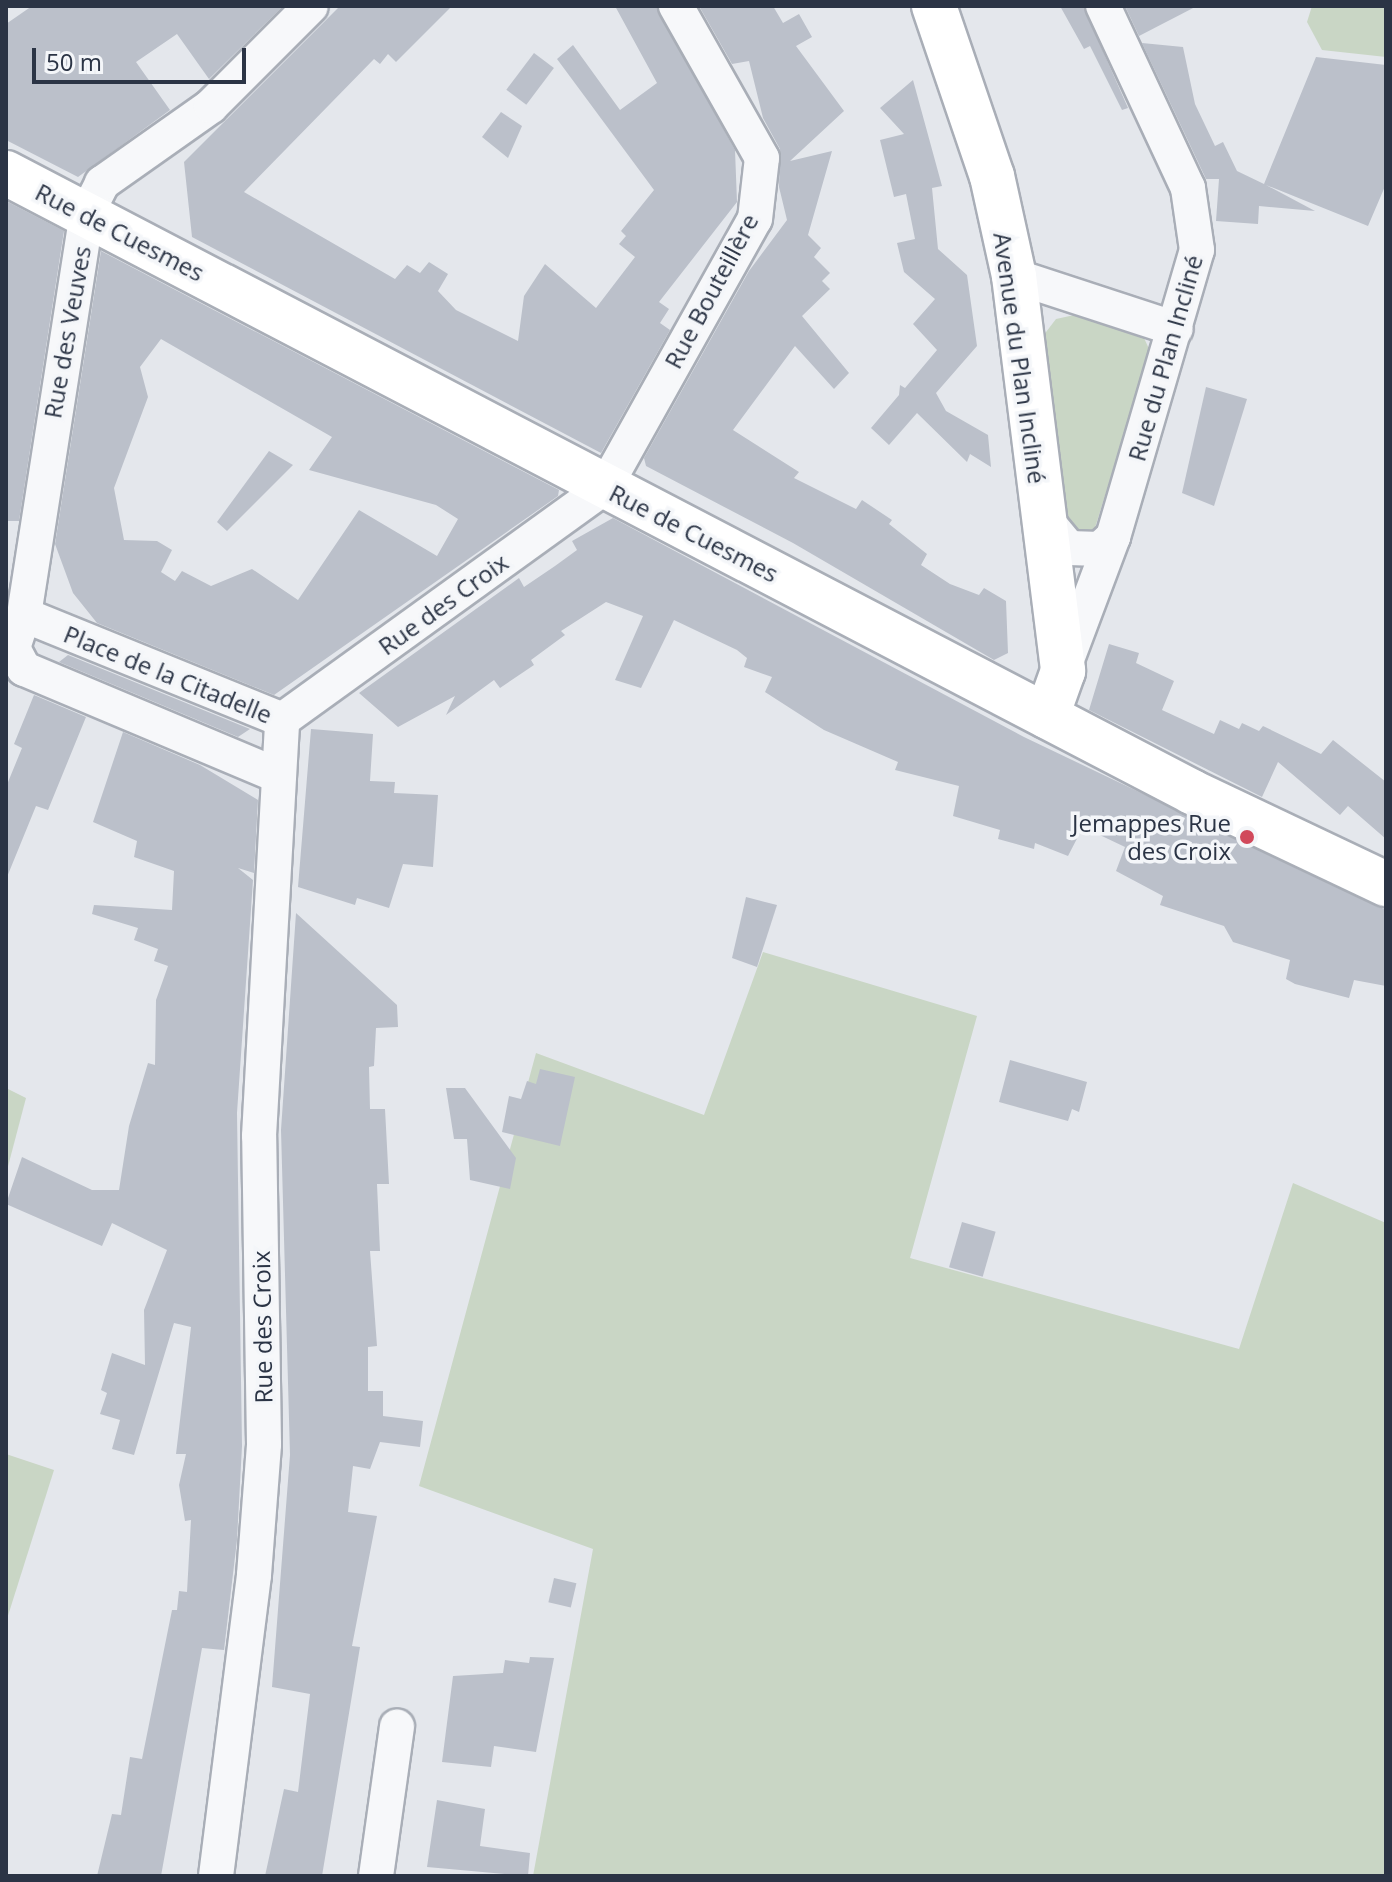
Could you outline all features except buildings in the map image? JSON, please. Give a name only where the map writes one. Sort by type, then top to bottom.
[{"type":"street","name":"Rue des Veuves","points":[[24,615],[87,213],[102,183],[211,106],[311,6]]},
{"type":"street","name":"Rue Bouteillère","points":[[605,487],[755,219],[762,158],[676,6]]},
{"type":"street","name":"Avenue du Plan Incliné","points":[[934,6],[992,176],[1014,276],[1040,513],[1063,671],[1047,716]]},
{"type":"street","name":"Rue du Plan Incliné","points":[[1063,671],[1113,537],[1197,250],[1197,219],[1103,6]]},
{"type":"street","name":"Rue de Cuesmes","points":[[6,173],[1047,716],[1386,884]]},
{"type":"street","points":[[1014,276],[1176,329]]},
{"type":"street","name":"Rue des Croix","points":[[282,720],[605,487]]},
{"type":"street","points":[[1040,513],[1069,548],[1100,549],[1113,537]]},
{"type":"street","name":"Place de la Citadelle","points":[[24,615],[282,720],[279,776],[24,669],[10,647],[24,615]]},
{"type":"street","name":"Rue des Croix","points":[[216,1876],[254,1575],[264,1444],[259,1136],[279,776]]},
{"type":"street","points":[[376,1876],[397,1726]]},
{"type":"green space","points":[[1312,6],[1386,6],[1386,57],[1322,50],[1307,22]]},
{"type":"green space","points":[[1079,314],[1144,338],[1150,351],[1094,531],[1083,535],[1068,530],[1061,507],[1043,336],[1056,319]]},
{"type":"green space","points":[[763,952],[977,1016],[910,1258],[1239,1349],[1293,1183],[1386,1223],[1386,1876],[533,1876],[593,1549],[419,1486],[536,1053],[704,1115]]},
{"type":"green space","points":[[6,1088],[26,1098],[6,1174]]},
{"type":"green space","points":[[6,1454],[54,1470],[6,1622]]},
{"type":"place","name":"Jemappes Rue des Croix","points":[[1247,837]]}]
